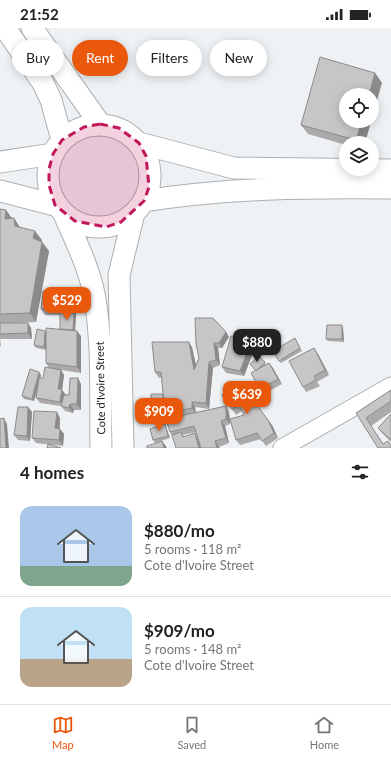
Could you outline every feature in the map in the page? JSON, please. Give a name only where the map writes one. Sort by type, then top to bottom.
[{"type":"main road","points":[[5,28],[44,83],[51,100],[58,147]]},
{"type":"main road","points":[[32,28],[100,124]]},
{"type":"main road","points":[[0,191],[59,210],[75,221],[90,226],[106,227],[121,222],[139,207],[149,187],[150,171],[146,156],[139,143],[130,134],[119,128],[100,124],[84,127],[72,132],[58,147],[49,169],[49,184],[59,210]]},
{"type":"main road","points":[[139,143],[234,168],[391,170]]},
{"type":"main road","points":[[0,162],[58,147]]},
{"type":"main road","points":[[139,207],[190,194],[238,190],[303,187],[391,188]]},
{"type":"main road","name":"Cote d'Ivoire Street","points":[[123,448],[120,275],[139,207]]},
{"type":"main road","name":"Cote d'Ivoire Street","points":[[59,210],[83,257],[95,299],[98,337],[101,448]]},
{"type":"main road","points":[[120,275],[132,308],[137,448]]},
{"type":"street","points":[[282,448],[391,386]]},
{"type":"highlighted area","points":[[100,124],[119,128],[139,143],[146,156],[149,187],[144,201],[121,222],[106,227],[75,221],[55,205],[49,185],[49,169],[53,154],[62,140],[84,127]]},
{"type":"building","points":[[320,57],[375,73],[371,88],[339,88],[339,128],[360,128],[357,136],[341,136],[301,125]]},
{"type":"building","points":[[0,209],[6,210],[5,219],[14,218],[15,226],[35,231],[33,238],[42,242],[30,313],[0,314]]},
{"type":"building","points":[[43,291],[72,297],[72,310],[41,309]]},
{"type":"building","points":[[60,312],[74,313],[73,330],[60,329]]},
{"type":"building","points":[[195,318],[213,318],[226,332],[219,343],[214,343],[216,360],[209,362],[206,403],[192,402],[192,408],[165,414],[161,372],[155,372],[152,342],[189,342],[194,370],[199,358],[196,344]]},
{"type":"building","points":[[0,323],[28,323],[28,333],[0,334]]},
{"type":"building","points":[[327,325],[342,325],[342,339],[326,339]]},
{"type":"building","points":[[46,328],[77,331],[77,367],[46,363]]},
{"type":"building","points":[[37,329],[45,331],[44,347],[34,345]]},
{"type":"building","points":[[231,336],[252,340],[240,371],[222,367]]},
{"type":"building","points":[[295,338],[300,348],[279,361],[273,351]]},
{"type":"building","points":[[314,348],[325,370],[314,376],[316,380],[303,387],[289,361]]},
{"type":"building","points":[[259,356],[265,362],[256,371],[250,364]]},
{"type":"building","points":[[269,363],[278,379],[260,389],[251,373]]},
{"type":"building","points":[[45,367],[61,370],[58,389],[62,389],[60,402],[36,398],[39,378],[43,378]]},
{"type":"building","points":[[30,369],[39,372],[32,399],[22,396]]},
{"type":"building","points":[[70,378],[78,378],[77,404],[70,404],[69,408],[61,406],[64,395],[69,395]]},
{"type":"building","points":[[240,382],[268,420],[274,433],[262,441],[257,433],[236,440],[230,419],[244,415],[239,405],[232,409],[222,395]]},
{"type":"building","points":[[391,390],[391,401],[366,418],[383,444],[388,441],[391,446],[391,448],[378,448],[356,413]]},
{"type":"building","points":[[151,394],[163,394],[165,412],[156,412],[155,403],[151,403]]},
{"type":"building","points":[[226,406],[226,419],[221,421],[226,438],[215,441],[217,448],[201,448],[194,426],[170,432],[166,419]]},
{"type":"building","points":[[18,407],[28,407],[27,436],[14,435]]},
{"type":"building","points":[[34,411],[57,412],[55,428],[60,429],[59,440],[32,438]]},
{"type":"building","points":[[391,414],[391,440],[378,428]]},
{"type":"building","points":[[4,418],[6,448],[0,448],[0,419]]},
{"type":"building","points":[[165,424],[168,436],[153,440],[150,429]]},
{"type":"building","points":[[181,432],[183,437],[195,433],[199,448],[176,448],[172,435]]},
{"type":"building","points":[[162,441],[164,448],[147,448],[147,446]]},
{"type":"building","points":[[48,444],[61,448],[47,448]]}]
